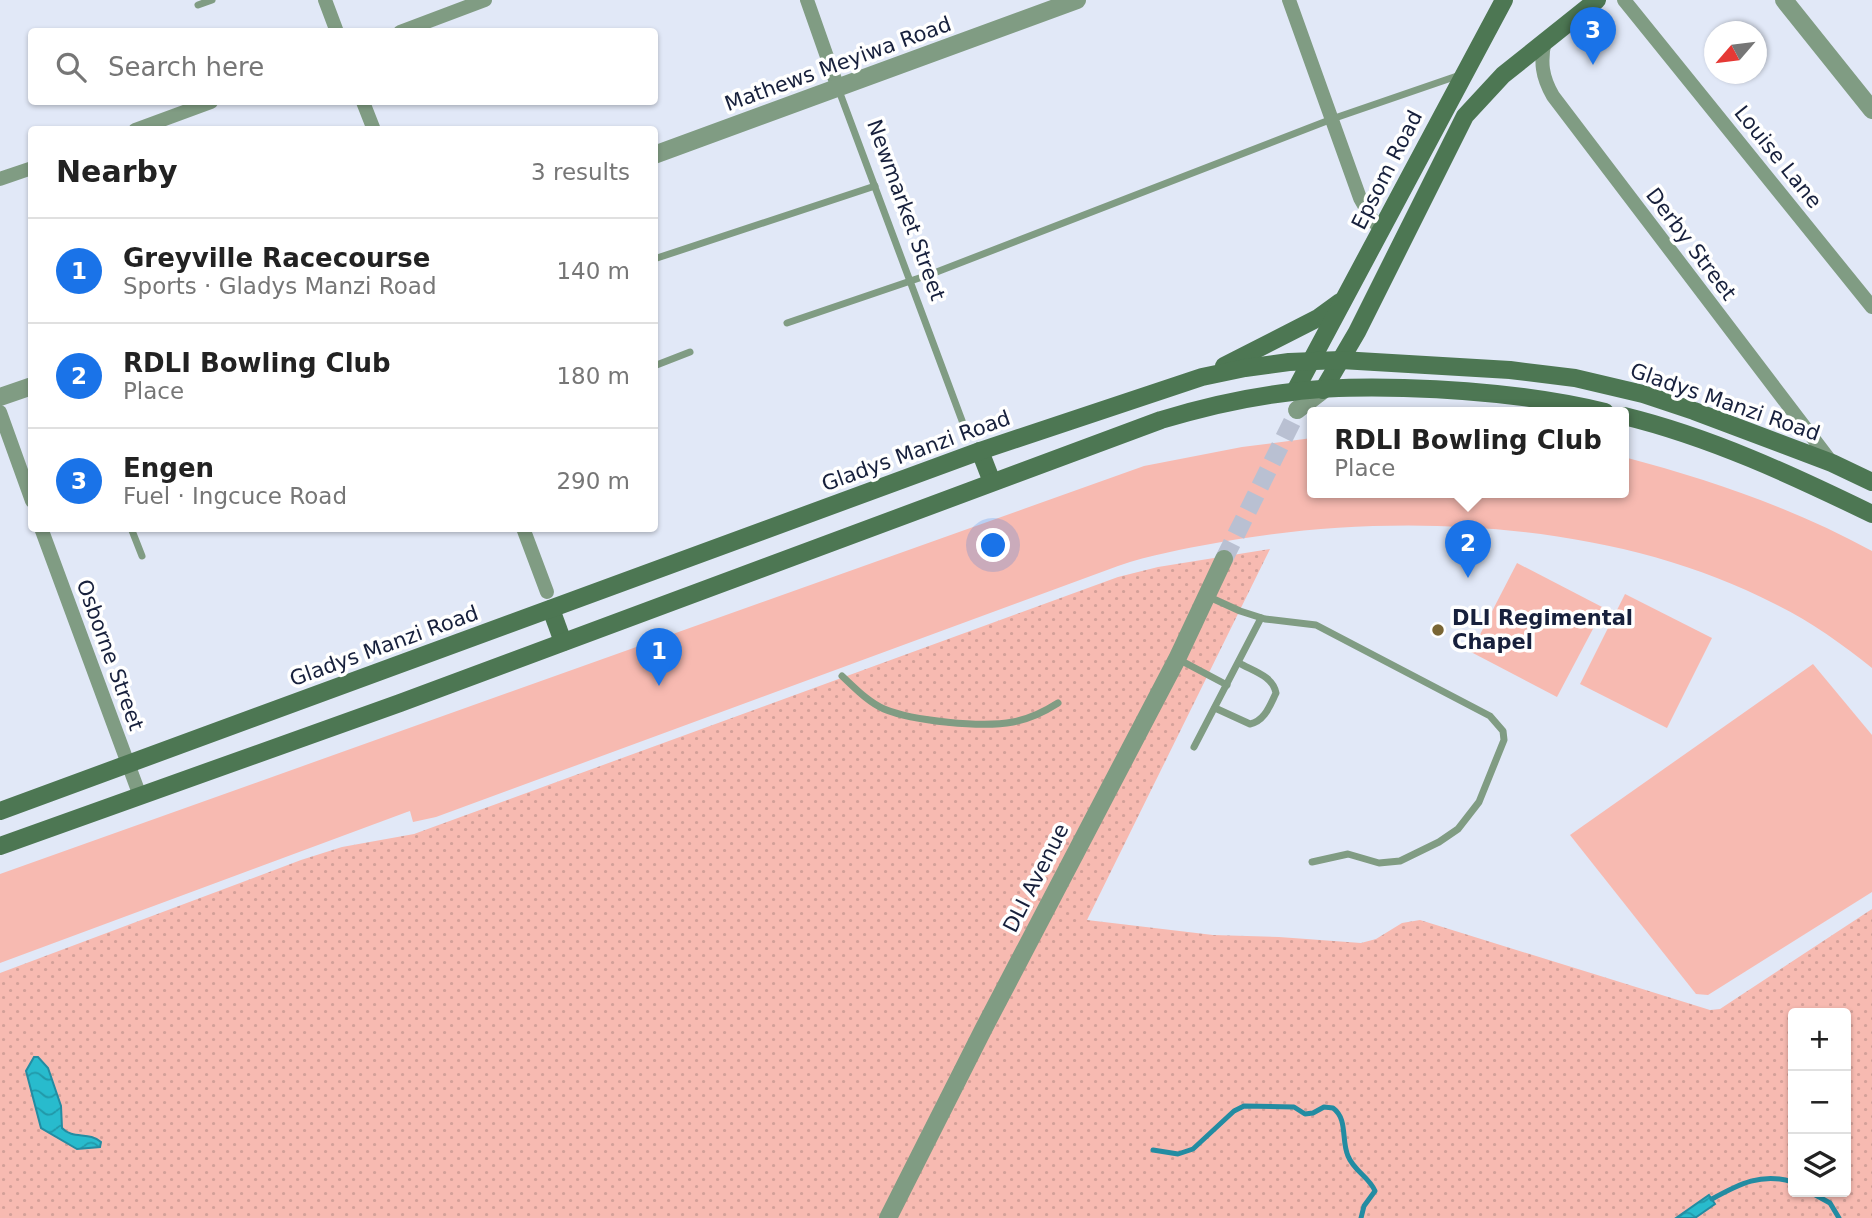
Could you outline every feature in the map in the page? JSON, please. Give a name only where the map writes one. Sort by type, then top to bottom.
[{"type":"main road","name":"Epsom Road","points":[[1295,391],[1504,0]]},
{"type":"main road","points":[[1323,390],[1341,360],[1465,116],[1492,85],[1597,0]]},
{"type":"main road","points":[[1202,377],[1318,318],[1346,298]]},
{"type":"main road","name":"Gladys Manzi Road","points":[[0,811],[549,601],[980,451],[1202,377],[1245,368],[1341,360],[1510,370],[1575,378],[1643,394],[1694,411],[1872,482]]},
{"type":"main road","points":[[0,846],[563,642],[1161,420],[1210,406],[1295,391],[1365,387],[1502,394],[1586,407]]},
{"type":"main road","name":"Gladys Manzi Road","points":[[1629,417],[1689,435],[1748,457],[1872,514]]},
{"type":"main road","points":[[980,451],[992,482]]},
{"type":"main road","points":[[549,601],[563,642]]},
{"type":"street","points":[[325,0],[336,28]]},
{"type":"street","points":[[411,28],[485,0]]},
{"type":"street","name":"Newmarket Street","points":[[807,0],[838,88]]},
{"type":"street","name":"Mathews Meyiwa Road","points":[[658,154],[1077,0]]},
{"type":"street","points":[[1289,0],[1360,198],[1373,221],[1382,230]]},
{"type":"street","name":"Louise Lane","points":[[1624,0],[1872,307]]},
{"type":"street","points":[[1784,0],[1872,110]]},
{"type":"street","name":"Derby Street","points":[[1545,40],[1541,67],[1553,96],[1832,464]]},
{"type":"street","points":[[146,126],[203,105]]},
{"type":"street","points":[[364,105],[372,126]]},
{"type":"street","points":[[0,179],[28,169]]},
{"type":"street","points":[[0,397],[28,387]]},
{"type":"street","points":[[1295,391],[1295,415],[1323,390]]},
{"type":"street","points":[[0,412],[28,490]]},
{"type":"street","name":"Osborne Street","points":[[42,532],[140,796]]},
{"type":"street","points":[[524,532],[549,601]]},
{"type":"street","name":"DLI Avenue","points":[[888,1218],[1177,659],[1224,559]]},
{"type":"lane","points":[[198,5],[212,0]]},
{"type":"lane","points":[[787,323],[934,273],[1332,119],[1463,73]]},
{"type":"lane","name":"Newmarket Street","points":[[838,88],[967,434]]},
{"type":"lane","points":[[658,258],[875,186]]},
{"type":"lane","points":[[658,364],[690,352]]},
{"type":"lane","points":[[133,532],[142,556]]},
{"type":"lane","points":[[1207,596],[1261,618],[1315,625],[1490,716],[1503,731],[1504,740],[1479,802],[1458,829],[1400,861],[1379,863],[1348,854],[1312,862]]},
{"type":"lane","points":[[1194,747],[1261,618]]},
{"type":"lane","points":[[1177,659],[1227,685]]},
{"type":"lane","points":[[1215,708],[1250,724],[1256,723],[1262,719],[1276,693],[1275,685],[1268,678],[1239,663]]},
{"type":"lane","points":[[842,676],[861,694],[883,709],[908,716],[967,723],[1004,723],[1031,717],[1058,703]]},
{"type":"shaded area","points":[[1307,439],[1307,498],[1629,498],[1629,458],[1720,486],[1782,508],[1872,551],[1872,668],[1801,618],[1712,576],[1644,554],[1574,539],[1501,530],[1428,526],[1355,527],[1284,533],[1216,543],[1154,555],[1118,566],[436,817],[413,822],[410,811],[407,812],[0,963],[0,874],[1144,466],[1242,447]]},
{"type":"shaded area","points":[[1270,549],[1087,920],[1213,935],[1361,943],[1376,939],[1402,923],[1420,920],[1710,1010],[1720,1009],[1872,909],[1872,1218],[0,1218],[0,973],[301,860],[342,847],[414,834],[1118,577],[1158,567]]},
{"type":"shaded area","points":[[1517,563],[1604,608],[1557,697],[1471,652]]},
{"type":"shaded area","points":[[1625,594],[1712,638],[1667,728],[1580,684]]},
{"type":"shaded area","points":[[1813,664],[1872,735],[1872,892],[1708,995],[1696,994],[1570,835]]},
{"type":"water","points":[[34,1057],[38,1057],[48,1068],[61,1106],[62,1128],[71,1134],[96,1139],[101,1142],[100,1147],[77,1149],[41,1128],[26,1071]]},
{"type":"water","points":[[1709,1195],[1715,1204],[1695,1218],[1676,1218]]},
{"type":"waterway","points":[[1153,1150],[1178,1154],[1193,1149],[1234,1111],[1244,1106],[1294,1107],[1305,1114],[1324,1107],[1333,1108],[1341,1118],[1346,1150],[1351,1161],[1375,1191],[1364,1206],[1361,1218]]},
{"type":"waterway","points":[[1712,1199],[1751,1181],[1771,1178],[1788,1181]]},
{"type":"waterway","points":[[1819,1197],[1830,1203],[1839,1218]]},
{"type":"tunnel","points":[[1224,559],[1293,420]]},
{"type":"place","name":"Engen","points":[[1593,65]]},
{"type":"place","name":"RDLI Bowling Club","points":[[1468,578]]},
{"type":"place","name":"DLI Regimental Chapel","points":[[1438,630]]},
{"type":"place","name":"Greyville Racecourse","points":[[659,686]]}]
